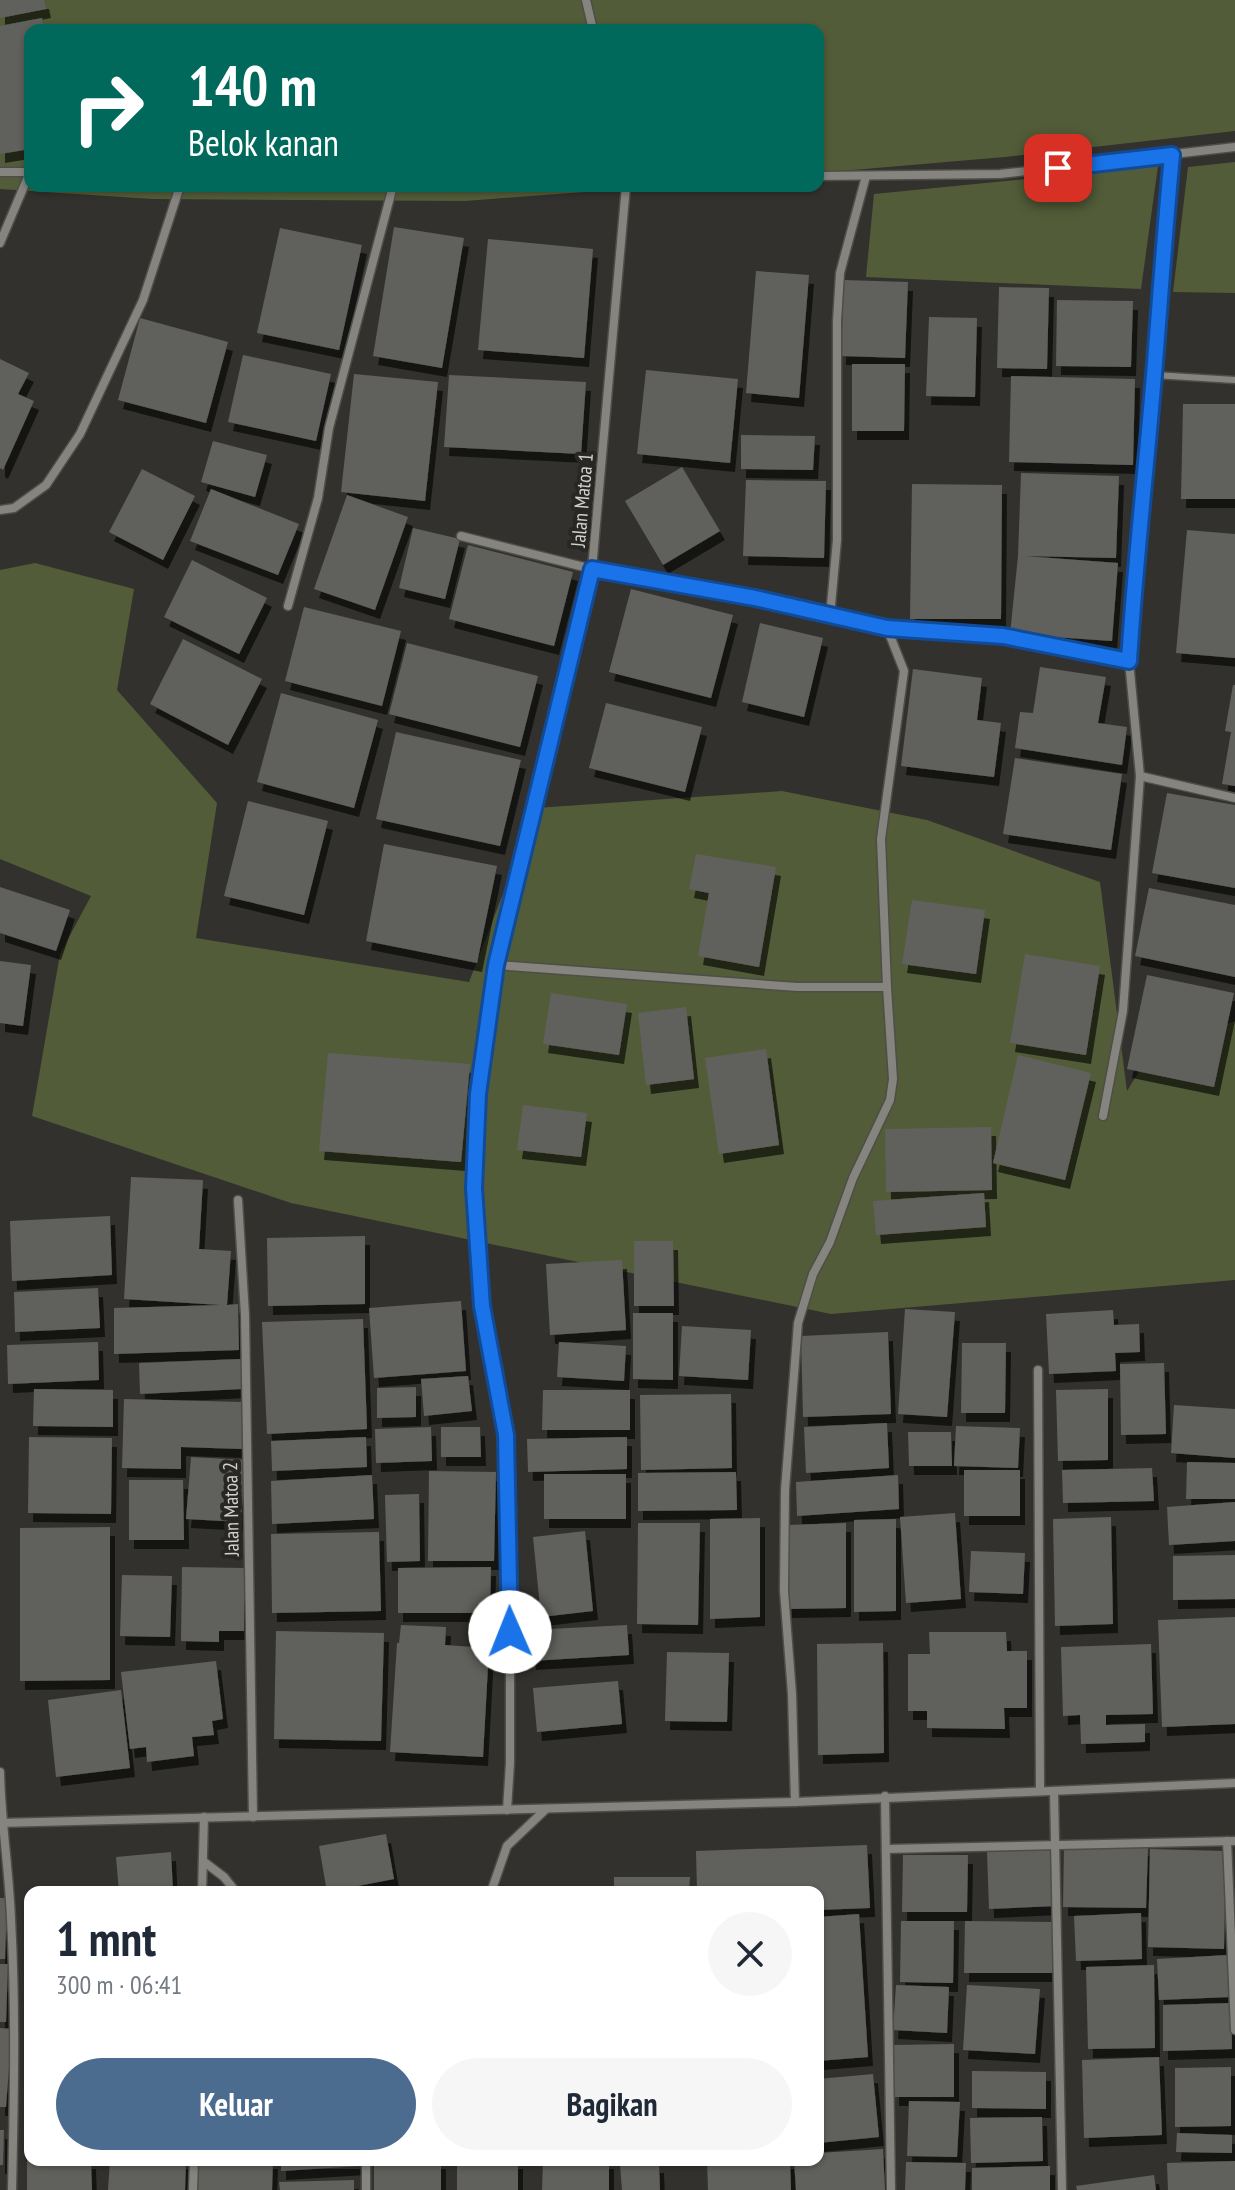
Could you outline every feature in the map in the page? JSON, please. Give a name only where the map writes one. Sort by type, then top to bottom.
[{"type":"street","points":[[586,0],[592,24]]},
{"type":"street","points":[[824,176],[1000,174],[1235,147]]},
{"type":"street","points":[[1103,1116],[1123,1011],[1140,776],[1129,661],[1135,562],[1172,155]]},
{"type":"street","points":[[0,172],[24,172]]},
{"type":"street","points":[[830,616],[837,540],[837,321],[840,273],[866,176]]},
{"type":"street","points":[[0,243],[24,186]]},
{"type":"street","points":[[0,510],[14,508],[46,485],[80,434],[143,300],[178,192]]},
{"type":"street","points":[[288,606],[318,498],[329,428],[391,192]]},
{"type":"street","name":"Jalan Matoa 1","points":[[507,1810],[510,1632],[506,1435],[482,1306],[474,1188],[478,1094],[496,965],[592,569],[625,192]]},
{"type":"street","points":[[461,536],[592,569],[755,598],[887,628],[1003,636],[1129,661]]},
{"type":"street","points":[[795,1802],[792,1694],[784,1591],[785,1490],[798,1323],[813,1274],[830,1242],[853,1178],[890,1100],[893,1079],[881,839],[904,671],[887,628]]},
{"type":"street","points":[[1140,776],[1235,798]]},
{"type":"street","points":[[496,965],[797,987],[887,987]]},
{"type":"street","name":"Jalan Matoa 2","points":[[238,1200],[245,1315],[253,1817]]},
{"type":"street","points":[[1038,1370],[1040,1789]]},
{"type":"street","points":[[0,1772],[1,1823],[11,1916],[15,2033],[12,2190]]},
{"type":"street","points":[[1,1823],[795,1802],[1040,1789],[1054,1791],[1235,1783]]},
{"type":"street","points":[[1054,1791],[1062,2190]]},
{"type":"street","points":[[885,1796],[891,2190]]},
{"type":"street","points":[[493,1886],[507,1846],[547,1809]]},
{"type":"street","points":[[202,1886],[204,1817]]},
{"type":"street","points":[[886,1849],[1231,1841],[1235,2030]]},
{"type":"street","points":[[203,1861],[231,1886]]},
{"type":"street","points":[[193,2190],[194,2166]]},
{"type":"street","points":[[366,2166],[366,2190]]},
{"type":"lane","points":[[1154,375],[1235,380]]},
{"type":"green space","points":[[0,0],[1235,0],[1235,131],[1005,157],[824,172],[824,24],[24,24],[24,191],[0,189]]},
{"type":"green space","points":[[1235,162],[1235,293],[1173,292],[1188,167]]},
{"type":"green space","points":[[1158,166],[1141,289],[866,277],[874,194]]},
{"type":"green space","points":[[46,192],[584,192],[465,201],[152,199]]},
{"type":"green space","points":[[35,563],[134,589],[117,690],[217,803],[196,938],[469,982],[536,808],[782,791],[927,820],[1100,882],[1127,1091],[1149,1055],[1235,1021],[1235,1280],[831,1314],[291,1203],[32,1116],[60,954],[91,896],[0,859],[0,570]]},
{"type":"building","points":[[0,0],[44,0],[46,9],[0,18]]},
{"type":"building","points":[[42,18],[43,24],[24,24],[24,150],[0,154],[0,26]]},
{"type":"building","points":[[394,227],[464,238],[442,368],[373,356]]},
{"type":"building","points":[[280,228],[362,245],[339,350],[257,333]]},
{"type":"building","points":[[488,239],[593,249],[584,358],[478,350]]},
{"type":"building","points":[[756,271],[809,275],[799,398],[746,393]]},
{"type":"building","points":[[844,280],[908,282],[905,358],[841,356]]},
{"type":"building","points":[[999,287],[1049,288],[1047,369],[997,368]]},
{"type":"building","points":[[1057,300],[1133,301],[1131,367],[1056,366]]},
{"type":"building","points":[[929,317],[977,318],[975,397],[926,396]]},
{"type":"building","points":[[140,318],[228,342],[206,423],[118,400]]},
{"type":"building","points":[[243,355],[331,374],[316,441],[228,422]]},
{"type":"building","points":[[0,359],[29,373],[18,394],[34,401],[3,470],[0,468]]},
{"type":"building","points":[[852,364],[905,364],[904,431],[852,431]]},
{"type":"building","points":[[646,370],[738,379],[730,463],[637,454]]},
{"type":"building","points":[[354,374],[438,382],[425,501],[341,492]]},
{"type":"building","points":[[449,375],[586,382],[581,454],[444,447]]},
{"type":"building","points":[[1011,376],[1135,379],[1133,465],[1009,462]]},
{"type":"building","points":[[1183,404],[1235,404],[1235,499],[1181,499]]},
{"type":"building","points":[[741,435],[815,436],[813,470],[741,469]]},
{"type":"building","points":[[213,441],[267,455],[255,497],[201,482]]},
{"type":"building","points":[[682,467],[720,531],[663,565],[625,501]]},
{"type":"building","points":[[142,469],[195,496],[163,560],[109,532]]},
{"type":"building","points":[[1021,473],[1119,476],[1116,558],[1024,556],[1118,563],[1112,641],[1010,634],[1018,556]]},
{"type":"building","points":[[746,480],[826,481],[824,558],[743,556]]},
{"type":"building","points":[[912,484],[1002,485],[1001,619],[910,619]]},
{"type":"building","points":[[211,489],[299,524],[278,575],[190,541]]},
{"type":"building","points":[[347,495],[408,517],[375,610],[314,589]]},
{"type":"building","points":[[413,528],[460,539],[445,599],[399,588]]},
{"type":"building","points":[[1187,530],[1235,534],[1235,658],[1176,653]]},
{"type":"building","points":[[468,545],[573,572],[554,646],[449,619]]},
{"type":"building","points":[[192,560],[267,598],[239,654],[164,617]]},
{"type":"building","points":[[631,589],[733,615],[711,698],[609,672]]},
{"type":"building","points":[[304,607],[401,631],[382,706],[285,681]]},
{"type":"building","points":[[760,623],[823,638],[804,717],[742,702]]},
{"type":"building","points":[[183,639],[262,679],[228,745],[150,704]]},
{"type":"building","points":[[407,643],[538,676],[520,747],[389,714]]},
{"type":"building","points":[[1040,667],[1106,677],[1098,723],[1127,727],[1122,765],[1015,748],[1020,712],[1033,713]]},
{"type":"building","points":[[913,669],[982,678],[977,720],[1001,723],[994,777],[901,766]]},
{"type":"building","points":[[1233,685],[1235,786],[1222,784],[1231,732],[1225,731]]},
{"type":"building","points":[[281,693],[378,720],[354,808],[257,782]]},
{"type":"building","points":[[606,703],[702,727],[685,792],[589,768]]},
{"type":"building","points":[[396,732],[521,760],[500,846],[376,819]]},
{"type":"building","points":[[1015,758],[1122,774],[1111,850],[1003,834]]},
{"type":"building","points":[[1167,793],[1235,805],[1235,888],[1152,873]]},
{"type":"building","points":[[248,801],[328,821],[304,915],[224,896]]},
{"type":"building","points":[[384,844],[497,866],[477,963],[366,941]]},
{"type":"building","points":[[696,854],[776,867],[759,967],[698,956],[709,893],[689,889]]},
{"type":"building","points":[[0,887],[70,910],[56,951],[0,933]]},
{"type":"building","points":[[1149,888],[1235,905],[1235,977],[1135,956]]},
{"type":"building","points":[[912,900],[985,910],[976,974],[902,964]]},
{"type":"building","points":[[1025,954],[1100,966],[1086,1055],[1010,1043]]},
{"type":"building","points":[[0,961],[31,965],[23,1026],[0,1023]]},
{"type":"building","points":[[1147,975],[1234,993],[1214,1087],[1127,1069]]},
{"type":"building","points":[[551,993],[627,1004],[619,1055],[543,1044]]},
{"type":"building","points":[[686,1007],[694,1079],[646,1085],[638,1013]]},
{"type":"building","points":[[766,1049],[779,1145],[719,1154],[705,1058]]},
{"type":"building","points":[[328,1053],[470,1064],[461,1162],[319,1151]]},
{"type":"building","points":[[1018,1055],[1091,1073],[1065,1180],[993,1163]]},
{"type":"building","points":[[523,1105],[587,1113],[581,1157],[517,1150]]},
{"type":"building","points":[[991,1127],[992,1190],[886,1192],[885,1129]]},
{"type":"building","points":[[131,1177],[203,1180],[199,1249],[231,1251],[227,1305],[238,1304],[239,1350],[114,1354],[114,1308],[221,1305],[124,1299]]},
{"type":"building","points":[[984,1193],[986,1227],[876,1235],[873,1201]]},
{"type":"building","points":[[110,1216],[112,1275],[12,1281],[10,1221]]},
{"type":"building","points":[[365,1236],[365,1304],[268,1306],[267,1238]]},
{"type":"building","points":[[634,1241],[673,1241],[674,1306],[634,1306]]},
{"type":"building","points":[[622,1260],[626,1330],[550,1335],[546,1264]]},
{"type":"building","points":[[98,1288],[100,1328],[15,1332],[14,1292]]},
{"type":"building","points":[[461,1301],[466,1371],[374,1378],[369,1308]]},
{"type":"building","points":[[905,1309],[955,1312],[947,1417],[898,1414]]},
{"type":"building","points":[[1113,1310],[1114,1325],[1139,1324],[1140,1352],[1115,1353],[1116,1371],[1049,1374],[1046,1314]]},
{"type":"building","points":[[633,1313],[673,1313],[673,1380],[633,1379]]},
{"type":"building","points":[[363,1319],[367,1429],[267,1434],[262,1322]]},
{"type":"building","points":[[682,1326],[751,1330],[748,1380],[679,1376]]},
{"type":"building","points":[[888,1332],[891,1414],[803,1417],[801,1336]]},
{"type":"building","points":[[98,1342],[99,1380],[8,1384],[7,1345]]},
{"type":"building","points":[[559,1342],[626,1346],[624,1381],[557,1377]]},
{"type":"building","points":[[962,1343],[1006,1343],[1005,1413],[961,1413]]},
{"type":"building","points":[[241,1359],[242,1389],[140,1394],[139,1363]]},
{"type":"building","points":[[1164,1363],[1166,1434],[1121,1435],[1120,1364]]},
{"type":"building","points":[[468,1376],[472,1411],[424,1416],[421,1379]]},
{"type":"building","points":[[416,1387],[416,1417],[377,1418],[377,1388]]},
{"type":"building","points":[[34,1389],[113,1390],[113,1427],[33,1426]]},
{"type":"building","points":[[1108,1389],[1108,1460],[1058,1461],[1056,1390]]},
{"type":"building","points":[[543,1390],[630,1390],[630,1430],[542,1430]]},
{"type":"building","points":[[731,1394],[732,1468],[641,1470],[640,1395]]},
{"type":"building","points":[[124,1399],[243,1402],[242,1449],[181,1447],[181,1469],[122,1468]]},
{"type":"building","points":[[1174,1405],[1235,1409],[1235,1458],[1171,1453]]},
{"type":"building","points":[[887,1423],[889,1468],[806,1473],[804,1427]]},
{"type":"building","points":[[956,1426],[1020,1428],[1018,1468],[954,1466]]},
{"type":"building","points":[[431,1427],[432,1461],[376,1463],[375,1429]]},
{"type":"building","points":[[441,1427],[480,1427],[481,1457],[441,1457]]},
{"type":"building","points":[[908,1432],[951,1432],[952,1466],[909,1466]]},
{"type":"building","points":[[29,1437],[112,1438],[111,1514],[28,1513]]},
{"type":"building","points":[[366,1437],[367,1467],[272,1471],[271,1441]]},
{"type":"building","points":[[627,1437],[627,1469],[528,1472],[527,1439]]},
{"type":"building","points":[[191,1457],[245,1460],[241,1522],[186,1519]]},
{"type":"building","points":[[1187,1462],[1235,1463],[1235,1499],[1186,1499]]},
{"type":"building","points":[[1152,1468],[1154,1501],[1063,1503],[1062,1470]]},
{"type":"building","points":[[964,1470],[1020,1470],[1020,1516],[964,1516]]},
{"type":"building","points":[[429,1471],[496,1472],[494,1561],[428,1561]]},
{"type":"building","points":[[736,1472],[737,1510],[638,1511],[638,1473]]},
{"type":"building","points":[[544,1474],[626,1474],[626,1519],[544,1519]]},
{"type":"building","points":[[372,1475],[374,1519],[272,1524],[271,1481]]},
{"type":"building","points":[[898,1475],[899,1509],[797,1516],[796,1482]]},
{"type":"building","points":[[129,1480],[183,1480],[184,1540],[129,1540]]},
{"type":"building","points":[[419,1494],[420,1561],[387,1562],[385,1495]]},
{"type":"building","points":[[1235,1502],[1235,1541],[1169,1545],[1167,1507]]},
{"type":"building","points":[[955,1513],[961,1599],[906,1603],[900,1517]]},
{"type":"building","points":[[1111,1517],[1113,1624],[1055,1626],[1053,1519]]},
{"type":"building","points":[[760,1518],[760,1617],[710,1619],[710,1519]]},
{"type":"building","points":[[896,1519],[896,1611],[854,1612],[854,1520]]},
{"type":"building","points":[[638,1523],[700,1523],[698,1625],[637,1624]]},
{"type":"building","points":[[846,1523],[846,1608],[787,1609],[786,1525]]},
{"type":"building","points":[[110,1527],[110,1680],[20,1681],[20,1528]]},
{"type":"building","points":[[585,1531],[593,1611],[541,1617],[533,1537]]},
{"type":"building","points":[[379,1532],[381,1611],[272,1613],[271,1534]]},
{"type":"building","points":[[971,1551],[1025,1553],[1023,1594],[969,1592]]},
{"type":"building","points":[[1235,1555],[1235,1599],[1173,1600],[1173,1556]]},
{"type":"building","points":[[182,1567],[244,1568],[244,1631],[219,1631],[219,1642],[181,1641]]},
{"type":"building","points":[[491,1567],[490,1613],[398,1613],[398,1568]]},
{"type":"building","points":[[122,1575],[172,1576],[170,1637],[120,1636]]},
{"type":"building","points":[[1235,1617],[1235,1724],[1162,1727],[1158,1620]]},
{"type":"building","points":[[401,1625],[446,1627],[445,1645],[489,1648],[483,1757],[390,1752],[397,1643]]},
{"type":"building","points":[[627,1625],[629,1655],[531,1661],[530,1630]]},
{"type":"building","points":[[276,1631],[384,1633],[381,1741],[274,1739]]},
{"type":"building","points":[[929,1632],[1006,1632],[1007,1651],[1027,1651],[1027,1708],[1004,1708],[1005,1729],[927,1728],[927,1711],[908,1711],[908,1654],[930,1654]]},
{"type":"building","points":[[883,1643],[884,1753],[818,1755],[817,1644]]},
{"type":"building","points":[[1151,1644],[1153,1714],[1106,1715],[1106,1725],[1145,1724],[1145,1742],[1081,1744],[1080,1715],[1063,1716],[1061,1647]]},
{"type":"building","points":[[667,1652],[729,1653],[727,1722],[665,1721]]},
{"type":"building","points":[[216,1661],[223,1719],[212,1721],[214,1735],[192,1737],[194,1756],[147,1762],[146,1747],[130,1749],[121,1672]]},
{"type":"building","points":[[618,1681],[622,1724],[537,1732],[533,1688]]},
{"type":"building","points":[[121,1690],[130,1768],[56,1777],[48,1700]]},
{"type":"building","points":[[386,1834],[394,1879],[358,1886],[326,1886],[319,1846]]},
{"type":"building","points":[[867,1845],[870,1908],[824,1910],[824,1886],[697,1886],[696,1851]]},
{"type":"building","points":[[1064,1846],[1148,1847],[1146,1908],[1063,1907]]},
{"type":"building","points":[[1055,1849],[1056,1906],[989,1909],[987,1852]]},
{"type":"building","points":[[1150,1849],[1226,1851],[1224,1949],[1148,1947]]},
{"type":"building","points":[[171,1852],[173,1886],[118,1886],[116,1857]]},
{"type":"building","points":[[903,1855],[968,1855],[967,1912],[902,1912]]},
{"type":"building","points":[[614,1877],[690,1877],[689,1886],[614,1886]]},
{"type":"building","points":[[0,1898],[7,1898],[5,1959],[0,1959]]},
{"type":"building","points":[[1141,1913],[1142,1959],[1076,1961],[1074,1916]]},
{"type":"building","points":[[859,1914],[868,2057],[824,2061],[824,1917]]},
{"type":"building","points":[[901,1921],[954,1921],[953,1983],[900,1982]]},
{"type":"building","points":[[965,1921],[1053,1922],[1052,1973],[964,1973]]},
{"type":"building","points":[[1228,1955],[1230,1997],[1159,2000],[1157,1959]]},
{"type":"building","points":[[0,1964],[8,1964],[6,2022],[0,2022]]},
{"type":"building","points":[[1154,1965],[1155,2048],[1088,2049],[1086,1967]]},
{"type":"building","points":[[896,1985],[949,1987],[947,2033],[893,2030]]},
{"type":"building","points":[[967,1985],[1040,1989],[1035,2054],[963,2050]]},
{"type":"building","points":[[1231,2003],[1232,2049],[1163,2051],[1163,2005]]},
{"type":"building","points":[[0,2028],[12,2029],[6,2107],[0,2107]]},
{"type":"building","points":[[954,2044],[954,2097],[894,2097],[894,2045]]},
{"type":"building","points":[[1159,2057],[1162,2135],[1084,2138],[1082,2060]]},
{"type":"building","points":[[1231,2067],[1231,2126],[1175,2127],[1175,2068]]},
{"type":"building","points":[[972,2071],[1046,2072],[1046,2109],[972,2108]]},
{"type":"building","points":[[873,2074],[879,2137],[824,2142],[824,2078]]},
{"type":"building","points":[[909,2101],[960,2102],[957,2157],[907,2156]]},
{"type":"building","points":[[1042,2117],[1043,2161],[971,2163],[970,2118]]},
{"type":"building","points":[[0,2130],[4,2130],[3,2165],[0,2165]]},
{"type":"building","points":[[1177,2133],[1232,2135],[1232,2153],[1176,2152]]},
{"type":"building","points":[[883,2149],[885,2190],[796,2190],[794,2166],[824,2166],[824,2153]]},
{"type":"building","points":[[1235,2161],[1235,2190],[1168,2190],[1167,2163]]},
{"type":"building","points":[[906,2162],[966,2163],[965,2190],[905,2190]]},
{"type":"building","points":[[27,2166],[91,2166],[92,2190],[27,2190]]},
{"type":"building","points":[[110,2166],[186,2166],[185,2190],[108,2190]]},
{"type":"building","points":[[198,2166],[273,2166],[272,2190],[197,2190]]},
{"type":"building","points":[[281,2166],[361,2166],[281,2171]]},
{"type":"building","points":[[374,2166],[441,2166],[441,2190],[374,2190]]},
{"type":"building","points":[[457,2166],[518,2166],[518,2190],[457,2190]]},
{"type":"building","points":[[543,2166],[609,2166],[609,2190],[542,2190]]},
{"type":"building","points":[[620,2166],[659,2166],[660,2190],[622,2190]]},
{"type":"building","points":[[707,2166],[790,2166],[791,2190],[708,2190]]},
{"type":"building","points":[[1050,2166],[1050,2190],[972,2190],[972,2168]]},
{"type":"building","points":[[1154,2175],[1156,2190],[1077,2190],[1076,2186]]},
{"type":"building","points":[[354,2180],[354,2190],[280,2190],[279,2182]]},
{"type":"route","points":[[510,1632],[506,1435],[482,1306],[474,1188],[478,1094],[496,965],[592,569],[755,598],[887,628],[1003,636],[1129,661],[1135,562],[1172,155],[1058,168]]}]
